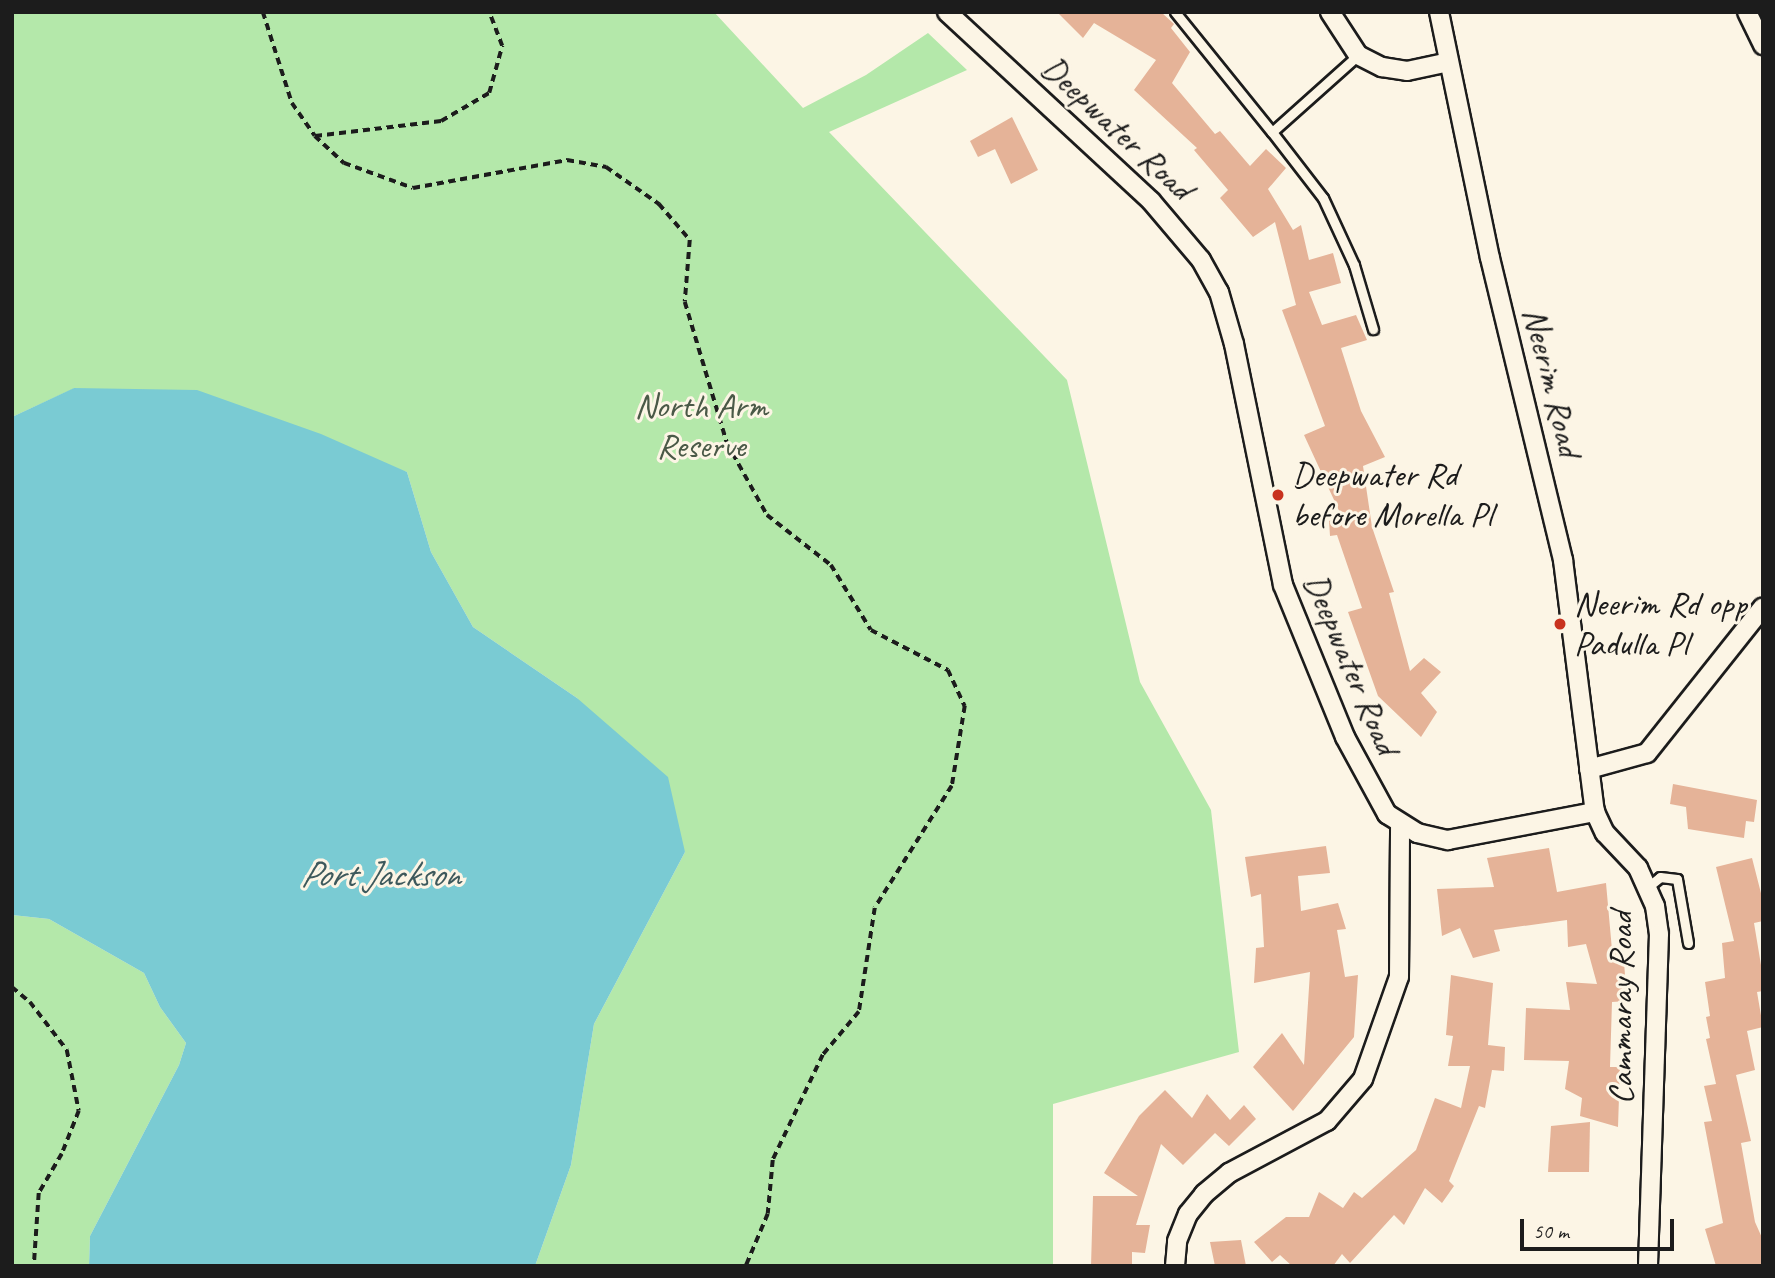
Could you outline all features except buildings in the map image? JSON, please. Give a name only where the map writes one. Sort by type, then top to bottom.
[{"type":"street","name":"Deepwater Road","points":[[947,12],[1151,201],[1202,260],[1219,292],[1234,344],[1283,585],[1368,785],[1387,814],[1432,838],[1466,839],[1595,811]]},
{"type":"street","points":[[1330,12],[1358,55],[1382,68],[1406,71],[1449,62]]},
{"type":"street","name":"Neerim Road","points":[[1439,12],[1490,258],[1560,549],[1589,769]]},
{"type":"street","points":[[1747,12],[1763,45]]},
{"type":"street","points":[[1589,769],[1647,753],[1763,607]]},
{"type":"street","name":"Cammaray Road","points":[[1589,769],[1595,811],[1605,833],[1649,886],[1659,934],[1648,1266]]},
{"type":"street","points":[[1175,1266],[1177,1241],[1188,1214],[1204,1194],[1229,1173],[1327,1121],[1363,1079],[1399,977],[1400,823]]},
{"type":"lane","points":[[1175,12],[1323,198],[1354,265],[1373,329]]},
{"type":"lane","points":[[1272,132],[1358,55]]},
{"type":"lane","points":[[1649,886],[1660,877],[1677,879],[1688,943]]},
{"type":"path","points":[[263,12],[292,103],[315,136],[344,163],[413,188],[567,160],[606,167],[659,204],[690,240],[685,302],[727,443],[767,516],[831,565],[871,630],[948,670],[965,706],[952,786],[875,908],[859,1012],[823,1055],[773,1160],[768,1214],[746,1266]]},
{"type":"path","points":[[315,136],[441,121],[489,93],[502,46],[489,12]]},
{"type":"path","points":[[12,987],[30,1002],[67,1050],[79,1111],[62,1154],[39,1193],[34,1266]]},
{"type":"green space","name":"North Arm Reserve","points":[[12,12],[714,12],[803,108],[866,75],[928,33],[967,70],[829,132],[1067,380],[1140,682],[1211,810],[1239,1052],[1053,1104],[1053,1266],[535,1266],[571,1165],[594,1024],[685,852],[577,698],[473,627],[431,552],[407,472],[75,388],[12,417]]},
{"type":"green space","points":[[12,915],[49,919],[144,973],[160,1007],[186,1043],[179,1065],[90,1236],[89,1266],[12,1266]]},
{"type":"water","name":"Port Jackson","points":[[74,388],[197,390],[321,434],[407,472],[431,552],[473,627],[577,698],[668,777],[685,852],[594,1024],[571,1165],[535,1266],[89,1266],[90,1236],[179,1065],[186,1043],[160,1007],[144,973],[49,919],[12,915],[12,417]]},
{"type":"place","name":"Deepwater Rd before Morella Pl","points":[[1278,495]]},
{"type":"place","name":"Neerim Rd opp Padulla Pl","points":[[1560,624]]}]
